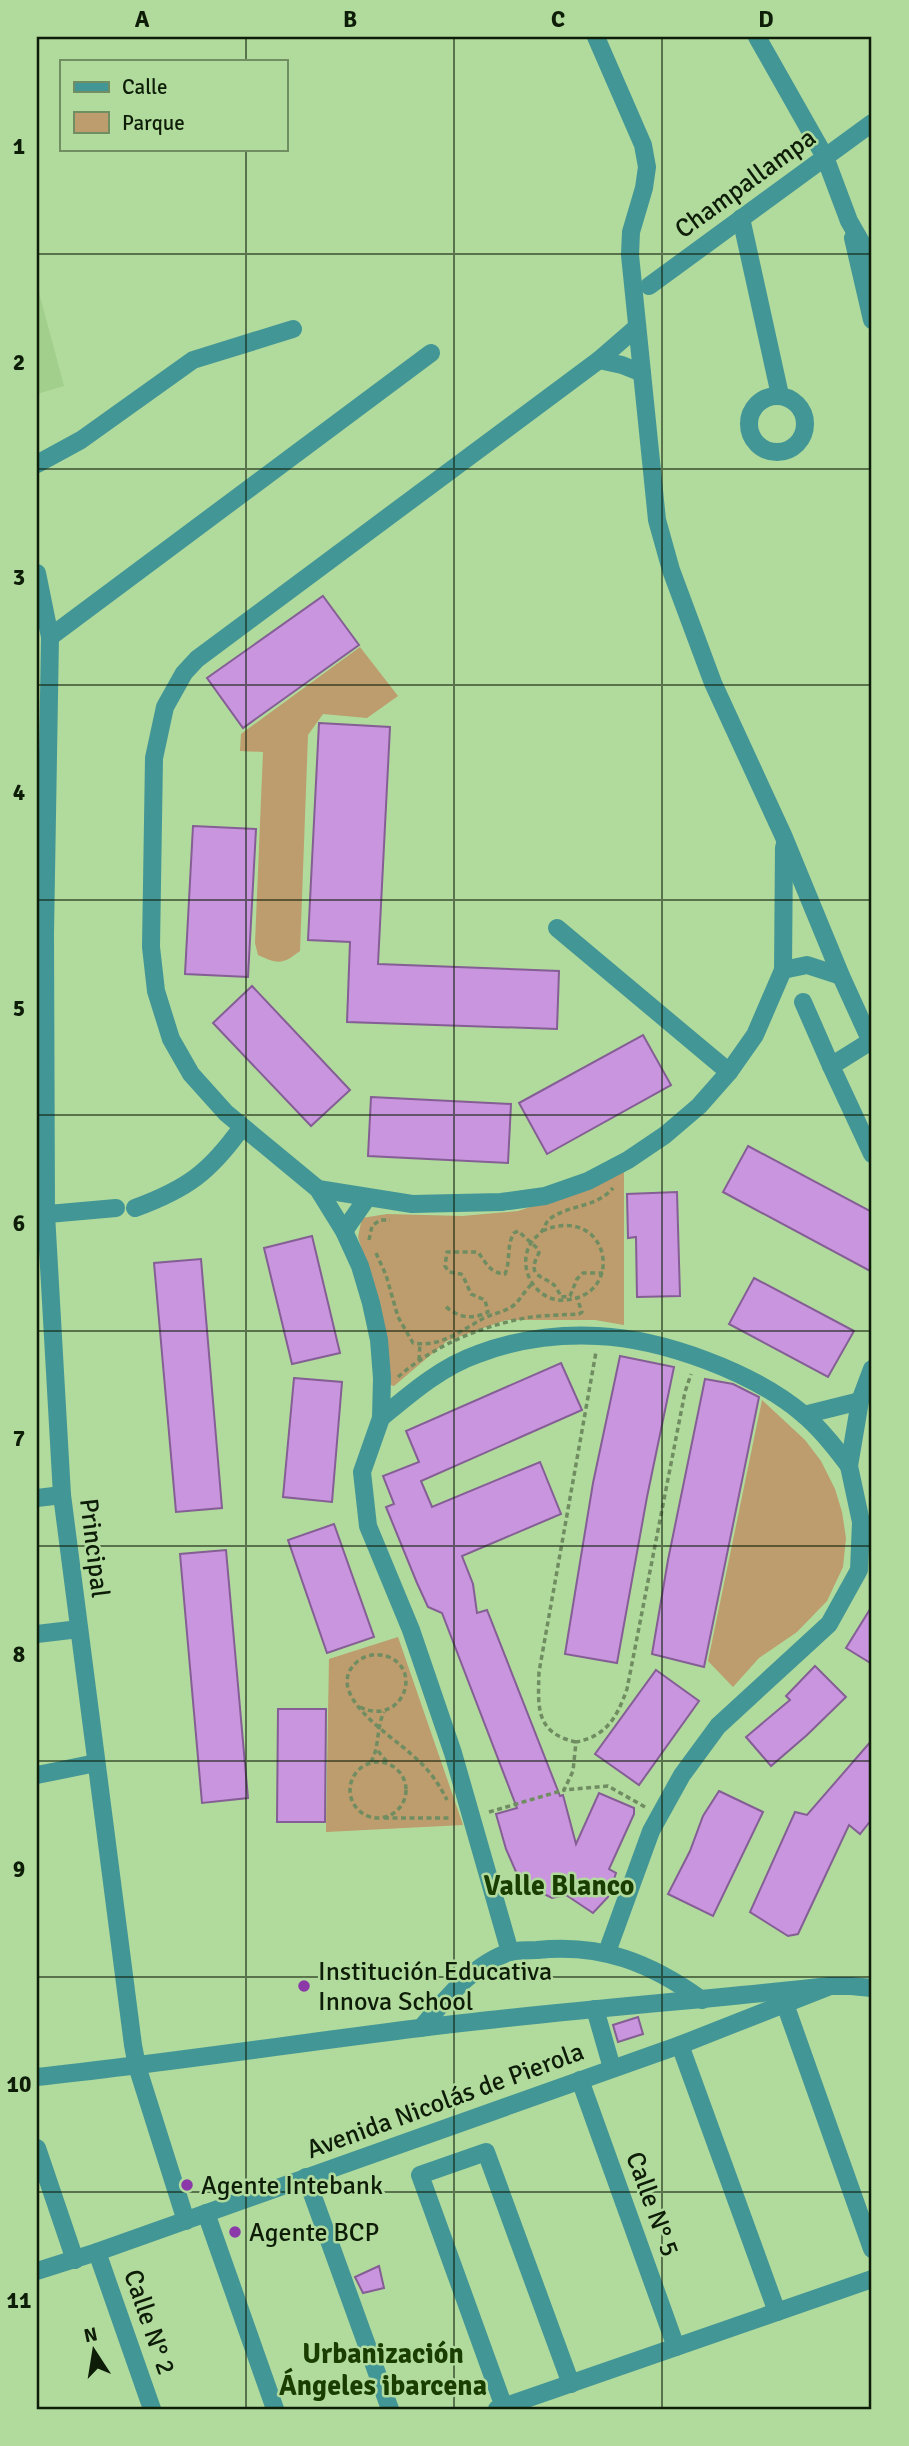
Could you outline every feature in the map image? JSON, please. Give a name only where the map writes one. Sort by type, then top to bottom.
[{"type":"street","points":[[596,37],[643,145],[647,167],[644,188],[631,232],[630,255],[657,520],[671,570],[713,683],[783,835],[841,976],[872,1043],[831,1066]]},
{"type":"street","points":[[757,37],[825,157],[849,221],[872,320]]},
{"type":"street","name":"Champallampa","points":[[649,286],[872,123]]},
{"type":"street","points":[[741,218],[780,396]]},
{"type":"street","points":[[849,221],[872,261]]},
{"type":"street","points":[[510,1952],[453,1753],[411,1630],[368,1526],[362,1472],[381,1418],[382,1378],[372,1303],[353,1232],[318,1189],[242,1127],[207,1094],[191,1074],[171,1039],[156,991],[151,947],[154,758],[165,707],[184,673],[214,646],[599,360],[637,327]]},
{"type":"street","points":[[37,464],[81,440],[193,360],[293,329]]},
{"type":"street","points":[[50,637],[431,353]]},
{"type":"street","points":[[599,360],[642,373]]},
{"type":"street","name":"Principal","points":[[37,573],[41,612],[50,637],[41,793],[41,1215],[45,1355],[137,2066],[186,2221]]},
{"type":"street","points":[[318,1189],[412,1204],[501,1202],[556,1192],[588,1181],[628,1160],[666,1135],[699,1106],[729,1072],[755,1035],[783,970],[783,835]]},
{"type":"street","points":[[557,928],[729,1072]]},
{"type":"street","points":[[783,970],[807,965],[841,976]]},
{"type":"street","points":[[803,1002],[872,1154]]},
{"type":"street","points":[[135,1208],[167,1196],[197,1178],[222,1155],[242,1127]]},
{"type":"street","points":[[353,1232],[367,1198]]},
{"type":"street","points":[[41,1215],[116,1208]]},
{"type":"street","points":[[381,1418],[428,1379],[477,1354],[538,1338],[598,1336],[650,1344],[745,1376],[770,1390],[804,1415],[824,1434],[849,1466]]},
{"type":"street","points":[[607,1952],[651,1831],[682,1775],[718,1726],[829,1624],[859,1570],[861,1522],[849,1466],[860,1401],[872,1369]]},
{"type":"street","points":[[804,1415],[860,1401]]},
{"type":"street","points":[[37,1498],[62,1495]]},
{"type":"street","points":[[37,1634],[79,1629]]},
{"type":"street","points":[[37,1775],[96,1763]]},
{"type":"street","points":[[421,2028],[452,1992],[478,1969],[510,1952],[559,1947],[607,1952],[641,1964],[679,1983],[702,2000]]},
{"type":"street","points":[[37,2077],[421,2028],[595,2009],[830,1986],[872,1988]]},
{"type":"street","name":"Avenida Nicolás de Pierola","points":[[37,2271],[186,2221],[680,2045],[830,1986]]},
{"type":"street","points":[[785,2004],[872,2249]]},
{"type":"street","points":[[595,2009],[612,2068]]},
{"type":"street","points":[[680,2045],[778,2312]]},
{"type":"street","name":"Calle N° 5","points":[[580,2080],[676,2347]]},
{"type":"street","points":[[37,2148],[75,2260]]},
{"type":"street","points":[[571,2384],[486,2152],[420,2175],[501,2408],[571,2384],[676,2347],[778,2312],[872,2278]]},
{"type":"street","points":[[306,2177],[390,2409]]},
{"type":"street","points":[[206,2213],[275,2409]]},
{"type":"street","name":"Calle N° 2","points":[[97,2252],[152,2409]]},
{"type":"path","points":[[392,1220],[380,1220],[372,1226],[369,1240],[382,1263],[398,1317],[413,1343],[437,1342],[501,1313],[516,1304],[532,1284]]},
{"type":"path","points":[[568,1224],[582,1227],[593,1235],[601,1246],[603,1273],[597,1285],[577,1298],[563,1301],[540,1293],[532,1284],[525,1262],[531,1242],[542,1231],[555,1225],[568,1224]]},
{"type":"path","points":[[446,1307],[465,1318],[488,1312],[485,1300],[471,1294],[461,1273],[449,1272],[445,1266],[447,1252],[478,1252],[491,1269],[505,1274],[509,1257],[508,1245],[518,1231],[539,1253],[534,1267],[537,1274],[541,1279],[554,1284],[561,1297],[569,1296],[583,1273],[603,1273]]},
{"type":"path","points":[[353,1232],[365,1243]]},
{"type":"path","points":[[392,1378],[398,1378],[419,1360],[452,1342],[526,1318],[579,1314],[582,1312],[577,1298]]},
{"type":"path","points":[[598,1336],[539,1672],[540,1716],[550,1731],[562,1739],[576,1742],[592,1739],[619,1711],[627,1689],[685,1392],[696,1358]]},
{"type":"path","points":[[419,1360],[420,1344]]},
{"type":"path","points":[[360,1707],[368,1711],[384,1711],[400,1701],[406,1683],[400,1665],[393,1658],[384,1655],[366,1656],[352,1667],[349,1693],[360,1707],[380,1731],[412,1754],[428,1770],[440,1786],[455,1818]]},
{"type":"path","points":[[403,1661],[411,1685]]},
{"type":"path","points":[[384,1711],[380,1721],[378,1751],[371,1762],[355,1773],[350,1781],[350,1800],[361,1814],[368,1817],[455,1818]]},
{"type":"path","points":[[564,1790],[573,1770],[576,1742]]},
{"type":"path","points":[[378,1751],[402,1776],[406,1794],[398,1810],[384,1818]]},
{"type":"path","points":[[371,1762],[389,1764]]},
{"type":"path","points":[[445,1782],[455,1818]]},
{"type":"path","points":[[481,1814],[564,1790],[608,1786],[659,1816]]},
{"type":"shaded area","points":[[37,285],[64,386],[37,394]]},
{"type":"green space","points":[[360,647],[398,696],[367,718],[323,714],[308,735],[300,951],[284,961],[270,960],[258,955],[255,943],[263,752],[240,751],[241,734]]},
{"type":"green space","points":[[624,1171],[624,1325],[595,1320],[506,1320],[447,1341],[394,1386],[384,1383],[377,1299],[358,1237],[362,1218],[387,1214],[462,1216],[518,1211],[576,1192]]},
{"type":"green space","points":[[762,1400],[805,1440],[821,1461],[835,1489],[846,1538],[843,1567],[827,1601],[797,1632],[759,1658],[733,1687],[708,1661]]},
{"type":"green space","points":[[398,1637],[463,1825],[326,1832],[329,1659]]},
{"type":"building","points":[[323,596],[359,645],[243,728],[207,678]]},
{"type":"building","points":[[319,723],[390,727],[378,964],[559,971],[557,1029],[347,1022],[350,942],[308,940]]},
{"type":"building","points":[[193,826],[256,829],[248,977],[185,974]]},
{"type":"building","points":[[252,986],[350,1090],[311,1126],[213,1023]]},
{"type":"building","points":[[643,1035],[671,1085],[547,1154],[519,1103]]},
{"type":"building","points":[[371,1097],[511,1104],[508,1163],[368,1156]]},
{"type":"building","points":[[748,1146],[872,1212],[872,1272],[723,1192]]},
{"type":"building","points":[[677,1192],[680,1296],[637,1297],[636,1237],[628,1238],[627,1194]]},
{"type":"building","points":[[312,1236],[340,1353],[292,1364],[264,1248]]},
{"type":"building","points":[[201,1259],[222,1508],[176,1512],[154,1263]]},
{"type":"building","points":[[754,1278],[854,1331],[828,1377],[729,1324]]},
{"type":"building","points":[[620,1356],[674,1367],[617,1663],[565,1654],[593,1483]]},
{"type":"building","points":[[561,1363],[582,1410],[421,1481],[432,1507],[540,1462],[561,1514],[462,1556],[473,1584],[477,1613],[487,1610],[560,1796],[563,1795],[576,1844],[599,1793],[634,1808],[634,1814],[609,1869],[616,1873],[608,1897],[593,1913],[566,1895],[552,1898],[538,1891],[529,1893],[515,1889],[520,1881],[506,1849],[496,1814],[517,1808],[442,1613],[428,1607],[386,1507],[394,1504],[383,1476],[419,1462],[406,1431]]},
{"type":"building","points":[[294,1378],[342,1382],[332,1502],[283,1497]]},
{"type":"building","points":[[705,1379],[733,1384],[759,1397],[704,1667],[652,1654]]},
{"type":"building","points":[[334,1524],[374,1637],[327,1653],[288,1540]]},
{"type":"building","points":[[226,1550],[248,1798],[202,1803],[180,1554]]},
{"type":"building","points":[[872,1606],[872,1664],[846,1648]]},
{"type":"building","points":[[815,1666],[846,1697],[771,1766],[746,1737],[790,1700],[786,1696]]},
{"type":"building","points":[[656,1670],[699,1701],[639,1785],[595,1754]]},
{"type":"building","points":[[278,1709],[326,1709],[325,1822],[277,1822]]},
{"type":"building","points":[[872,1740],[872,1819],[860,1834],[849,1825],[798,1934],[788,1936],[750,1912],[795,1812],[807,1815]]},
{"type":"building","points":[[719,1791],[763,1812],[713,1916],[668,1894],[690,1851],[703,1816]]},
{"type":"building","points":[[638,2017],[643,2034],[618,2042],[613,2025]]},
{"type":"building","points":[[379,2266],[384,2288],[363,2293],[355,2277]]},
{"type":"place","name":"Institución Educativa Innova School","points":[[304,1986]]},
{"type":"place","name":"Agente Intebank","points":[[187,2185]]},
{"type":"place","name":"Agente BCP","points":[[235,2232]]},
{"type":"district","name":"Valle Blanco","points":[[559,1885]]},
{"type":"district","name":"Urbanización Ángeles ibarcena","points":[[383,2369]]}]
